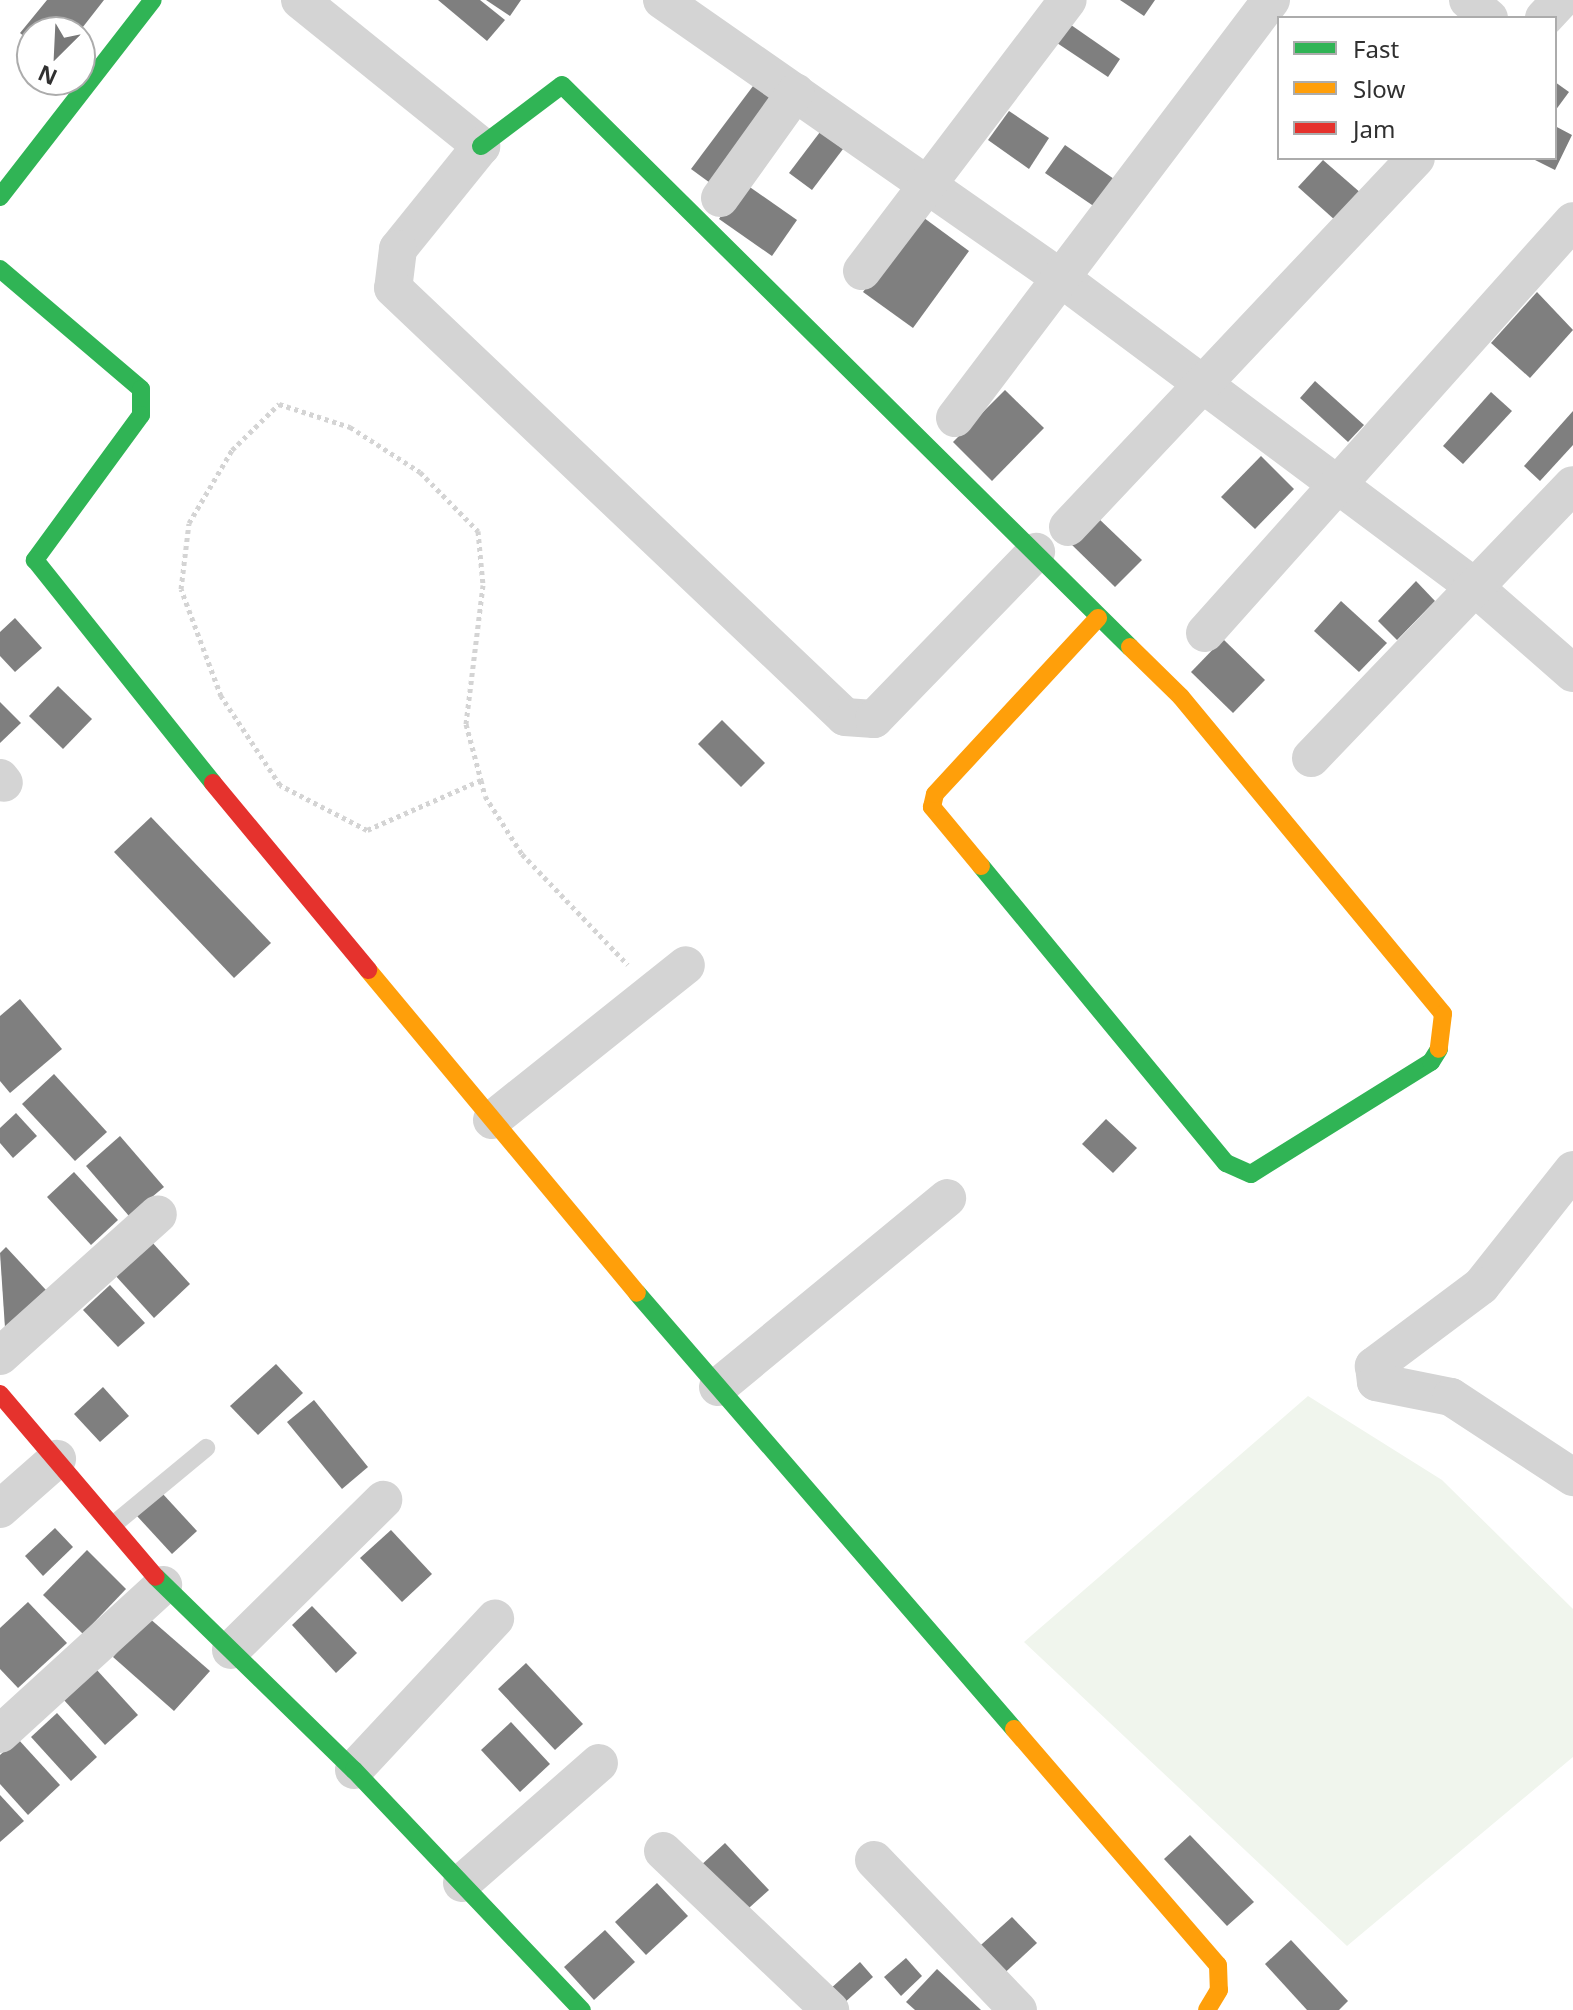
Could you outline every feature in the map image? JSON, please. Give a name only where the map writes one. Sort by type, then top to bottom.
[{"type":"street","points":[[300,0],[481,146]]},
{"type":"street","points":[[662,0],[930,184],[1062,279],[1338,489],[1472,585],[1573,673]]},
{"type":"street","points":[[862,271],[1068,0]]},
{"type":"street","points":[[955,418],[1271,0]]},
{"type":"street","points":[[1468,0],[1487,16]]},
{"type":"street","points":[[1546,16],[1561,0]]},
{"type":"street","points":[[0,197],[151,1]]},
{"type":"street","points":[[1036,552],[874,719],[845,717],[393,288],[398,249],[481,146],[562,85],[1036,552],[1098,618],[1181,697],[1443,1014],[1443,1041],[1431,1062],[1251,1174],[1226,1163],[932,807],[935,794],[1098,618]]},
{"type":"street","points":[[720,198],[796,92]]},
{"type":"street","points":[[1068,527],[1206,387],[1414,160]]},
{"type":"street","points":[[1205,633],[1338,489],[1573,221]]},
{"type":"street","points":[[0,269],[141,389],[141,415],[35,560],[49,585],[492,1120],[718,1387],[1218,1965],[1219,1990],[1207,2010]]},
{"type":"street","points":[[1311,758],[1472,585],[1573,485]]},
{"type":"street","points":[[492,1120],[686,965]]},
{"type":"street","points":[[1573,1170],[1481,1286],[1374,1366],[1376,1382],[1451,1397],[1573,1477]]},
{"type":"street","points":[[718,1387],[947,1198]]},
{"type":"street","points":[[0,1356],[158,1214]]},
{"type":"street","points":[[0,1394],[163,1585],[354,1770],[582,2010]]},
{"type":"street","points":[[0,1509],[57,1459]]},
{"type":"street","points":[[231,1650],[383,1500]]},
{"type":"street","points":[[7,1715],[163,1585]]},
{"type":"street","points":[[354,1770],[495,1619]]},
{"type":"street","points":[[462,1883],[599,1763]]},
{"type":"street","points":[[663,1851],[830,2010]]},
{"type":"street","points":[[874,1860],[1018,2010]]},
{"type":"lane","points":[[113,1525],[206,1448]]},
{"type":"path","points":[[481,780],[367,830],[280,785],[221,696],[181,589],[189,523],[232,450],[279,404],[362,435],[420,472],[478,531],[483,585],[466,724],[481,780],[522,854],[654,991]]},
{"type":"shaded area","points":[[1308,1396],[1442,1480],[1573,1609],[1573,1757],[1347,1946],[1024,1642]]},
{"type":"building","points":[[47,0],[104,0],[92,16],[34,16]]},
{"type":"building","points":[[438,0],[480,0],[505,20],[487,41]]},
{"type":"building","points":[[486,0],[521,0],[510,16]]},
{"type":"building","points":[[1120,0],[1155,0],[1144,16]]},
{"type":"building","points":[[1061,18],[1120,59],[1108,77],[1048,37]]},
{"type":"building","points":[[762,74],[787,93],[717,188],[691,169]]},
{"type":"building","points":[[1557,83],[1569,92],[1557,108]]},
{"type":"building","points":[[1009,111],[1049,138],[1029,169],[988,140]]},
{"type":"building","points":[[1557,127],[1572,135],[1555,170],[1535,160],[1557,160]]},
{"type":"building","points":[[820,132],[843,149],[812,190],[789,173]]},
{"type":"building","points":[[1065,145],[1114,179],[1095,207],[1045,173]]},
{"type":"building","points":[[1323,160],[1370,201],[1345,229],[1298,187]]},
{"type":"building","points":[[744,183],[797,220],[772,256],[719,219]]},
{"type":"building","points":[[920,215],[969,251],[913,328],[863,292]]},
{"type":"building","points":[[1537,292],[1573,330],[1530,378],[1491,343]]},
{"type":"building","points":[[1315,381],[1364,425],[1348,442],[1300,398]]},
{"type":"building","points":[[1005,390],[1044,428],[992,481],[953,442]]},
{"type":"building","points":[[1491,392],[1512,411],[1463,464],[1443,446]]},
{"type":"building","points":[[1573,411],[1573,445],[1540,481],[1524,466]]},
{"type":"building","points":[[1261,456],[1294,489],[1255,529],[1221,497]]},
{"type":"building","points":[[1097,517],[1142,560],[1115,587],[1071,544]]},
{"type":"building","points":[[1416,581],[1435,601],[1397,640],[1378,621]]},
{"type":"building","points":[[1341,601],[1387,643],[1359,672],[1314,631]]},
{"type":"building","points":[[15,618],[42,648],[15,672],[0,656],[0,632]]},
{"type":"building","points":[[1223,639],[1265,680],[1233,713],[1191,672]]},
{"type":"building","points":[[58,686],[92,719],[63,749],[29,716]]},
{"type":"building","points":[[0,702],[21,723],[0,743]]},
{"type":"building","points":[[722,720],[765,763],[741,787],[698,744]]},
{"type":"building","points":[[151,817],[271,943],[234,978],[114,852]]},
{"type":"building","points":[[20,999],[62,1049],[10,1093],[0,1081],[0,1016]]},
{"type":"building","points":[[54,1074],[107,1132],[75,1161],[22,1104]]},
{"type":"building","points":[[16,1113],[37,1136],[13,1158],[0,1143],[0,1128]]},
{"type":"building","points":[[1106,1119],[1137,1148],[1113,1173],[1082,1144]]},
{"type":"building","points":[[120,1136],[164,1187],[129,1216],[86,1166]]},
{"type":"building","points":[[74,1172],[118,1220],[91,1245],[47,1197]]},
{"type":"building","points":[[151,1241],[190,1284],[154,1318],[114,1274]]},
{"type":"building","points":[[6,1247],[46,1290],[5,1328],[0,1253]]},
{"type":"building","points":[[110,1285],[145,1323],[118,1347],[83,1310]]},
{"type":"building","points":[[276,1364],[303,1393],[258,1435],[230,1406]]},
{"type":"building","points":[[103,1387],[129,1416],[100,1442],[74,1414]]},
{"type":"building","points":[[314,1400],[368,1467],[342,1489],[287,1422]]},
{"type":"building","points":[[162,1493],[197,1531],[172,1554],[137,1516]]},
{"type":"building","points":[[55,1528],[73,1547],[43,1576],[25,1556]]},
{"type":"building","points":[[391,1530],[432,1574],[402,1602],[360,1558]]},
{"type":"building","points":[[87,1550],[126,1589],[83,1634],[43,1595]]},
{"type":"building","points":[[28,1602],[67,1643],[18,1688],[0,1669],[0,1628]]},
{"type":"building","points":[[312,1606],[357,1653],[336,1673],[292,1625]]},
{"type":"building","points":[[148,1617],[210,1671],[174,1711],[113,1657]]},
{"type":"building","points":[[526,1663],[583,1724],[555,1750],[498,1689]]},
{"type":"building","points":[[96,1669],[138,1715],[105,1745],[63,1699]]},
{"type":"building","points":[[57,1713],[97,1757],[71,1781],[31,1737]]},
{"type":"building","points":[[511,1722],[550,1764],[520,1792],[481,1750]]},
{"type":"building","points":[[18,1739],[60,1785],[28,1815],[0,1784],[0,1755]]},
{"type":"building","points":[[0,1795],[24,1821],[0,1842]]},
{"type":"building","points":[[1190,1835],[1254,1902],[1227,1926],[1164,1859]]},
{"type":"building","points":[[725,1843],[769,1890],[741,1915],[698,1868]]},
{"type":"building","points":[[657,1883],[688,1916],[646,1955],[615,1922]]},
{"type":"building","points":[[1012,1917],[1037,1943],[997,1980],[972,1953]]},
{"type":"building","points":[[605,1930],[635,1962],[594,2000],[564,1967]]},
{"type":"building","points":[[1291,1940],[1348,2001],[1339,2010],[1307,2010],[1265,1964]]},
{"type":"building","points":[[906,1958],[922,1976],[901,1996],[884,1977]]},
{"type":"building","points":[[860,1962],[873,1977],[843,2004],[829,1990]]},
{"type":"building","points":[[937,1969],[981,2010],[915,2010],[906,2002]]},
{"type":"traffic: fast","points":[[0,197],[153,0]]},
{"type":"traffic: fast","points":[[481,146],[562,85],[1130,647]]},
{"type":"traffic: fast","points":[[0,269],[141,389],[141,415],[35,560],[213,783]]},
{"type":"traffic: fast","points":[[981,866],[1226,1163],[1251,1174],[1431,1062],[1439,1049]]},
{"type":"traffic: fast","points":[[637,1293],[1014,1729]]},
{"type":"traffic: fast","points":[[156,1577],[354,1770],[582,2010]]},
{"type":"traffic: slow","points":[[981,866],[932,807],[935,794],[1098,618]]},
{"type":"traffic: slow","points":[[1130,647],[1181,697],[1443,1014],[1439,1049]]},
{"type":"traffic: slow","points":[[368,970],[637,1293]]},
{"type":"traffic: slow","points":[[1014,1729],[1218,1965],[1219,1990],[1207,2010]]},
{"type":"traffic: jam","points":[[213,783],[368,970]]},
{"type":"traffic: jam","points":[[0,1394],[156,1577]]}]
